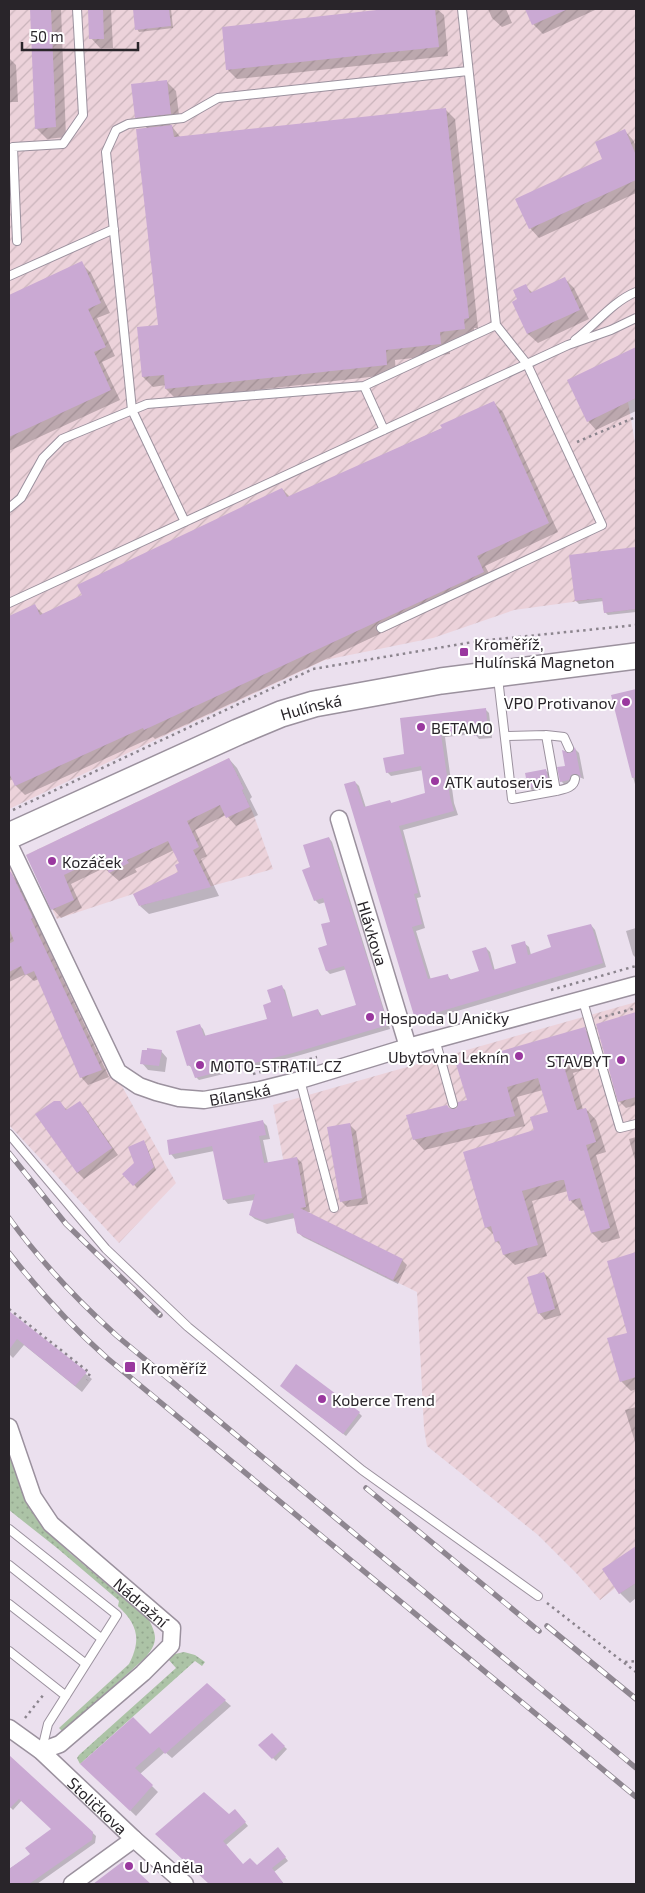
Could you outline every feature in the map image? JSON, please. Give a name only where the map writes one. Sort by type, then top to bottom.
[{"type":"main road","name":"Hulínská","points":[[9,836],[238,732],[281,714],[314,704],[441,681],[636,656]]},
{"type":"street","name":"Hlávkova","points":[[339,819],[408,1046]]},
{"type":"street","name":"Bílanská","points":[[9,844],[118,1072],[139,1086],[179,1098],[204,1100],[260,1090],[300,1080],[408,1046],[587,1000],[636,985]]},
{"type":"street","name":"Nádražní","points":[[9,1427],[33,1497],[51,1524],[172,1628],[171,1645],[143,1673],[60,1744],[42,1751]]},
{"type":"street","name":"Stoličkova","points":[[9,1728],[42,1751],[134,1839],[185,1884]]},
{"type":"street","points":[[72,1884],[134,1839]]},
{"type":"lane","points":[[17,241],[12,148],[62,144],[83,115],[77,9]]},
{"type":"lane","points":[[381,628],[602,525],[527,364],[496,325],[462,9]]},
{"type":"lane","points":[[186,522],[132,410],[106,152],[116,130],[128,124],[183,118],[218,98],[468,71]]},
{"type":"lane","points":[[9,276],[114,229]]},
{"type":"lane","points":[[568,345],[591,328],[607,310],[626,296],[636,292]]},
{"type":"lane","points":[[9,603],[568,345],[611,330],[636,318]]},
{"type":"lane","points":[[9,508],[21,498],[43,458],[62,439],[147,404],[364,386],[496,325]]},
{"type":"lane","points":[[364,386],[384,430]]},
{"type":"lane","points":[[497,674],[512,799],[570,787],[575,779]]},
{"type":"lane","points":[[546,735],[556,791]]},
{"type":"lane","points":[[505,736],[557,735],[564,737],[569,748]]},
{"type":"lane","points":[[587,1000],[620,1128],[636,1124]]},
{"type":"lane","points":[[435,1039],[452,1104]]},
{"type":"lane","points":[[300,1080],[334,1208]]},
{"type":"lane","points":[[9,1134],[106,1249],[188,1327],[362,1470],[538,1596]]},
{"type":"lane","points":[[9,1529],[117,1614],[48,1724],[42,1751]]},
{"type":"lane","points":[[9,1565],[102,1639]]},
{"type":"lane","points":[[9,1604],[86,1664]]},
{"type":"lane","points":[[9,1651],[66,1696]]},
{"type":"path","points":[[573,434],[577,443],[636,418]]},
{"type":"path","points":[[546,635],[636,625]]},
{"type":"path","points":[[587,1000],[597,1019],[636,1008]]},
{"type":"path","points":[[9,1309],[90,1373],[87,1380]]},
{"type":"path","points":[[538,1596],[636,1672]]},
{"type":"path","points":[[624,1662],[636,1661]]},
{"type":"path","points":[[25,1718],[45,1693]]},
{"type":"shaded area","points":[[9,9],[636,9],[636,398],[628,402],[636,449],[636,609],[604,613],[602,598],[514,610],[433,638],[325,660],[9,809]]},
{"type":"shaded area","points":[[229,758],[244,789],[242,790],[253,813],[273,869],[139,906],[133,894],[57,919],[26,855]]},
{"type":"shaded area","points":[[9,865],[113,1070],[176,1183],[119,1243],[9,1125]]},
{"type":"shaded area","points":[[636,1002],[636,1583],[619,1594],[615,1588],[600,1600],[538,1535],[427,1446],[424,1428],[417,1292],[297,1233],[273,1105]]},
{"type":"green space","points":[[9,1454],[26,1503],[43,1528],[149,1620],[155,1635],[153,1647],[146,1657],[63,1732],[59,1728],[129,1664],[135,1647],[136,1632],[130,1619],[118,1606],[119,1601],[117,1599],[9,1510]]},
{"type":"green space","points":[[184,1652],[195,1655],[205,1662],[202,1666],[195,1661],[80,1764],[77,1758],[79,1755],[176,1668],[168,1659],[175,1654]]},
{"type":"building","points":[[30,9],[51,9],[56,127],[35,129]]},
{"type":"building","points":[[88,9],[103,9],[104,39],[89,39]]},
{"type":"building","points":[[133,9],[169,9],[171,26],[135,30]]},
{"type":"building","points":[[386,9],[435,9],[439,47],[226,70],[222,27]]},
{"type":"building","points":[[525,9],[568,9],[532,25]]},
{"type":"building","points":[[167,80],[171,114],[135,118],[131,84]]},
{"type":"building","points":[[446,108],[469,318],[464,319],[465,329],[440,332],[441,344],[386,350],[387,365],[165,389],[164,375],[142,377],[137,327],[158,325],[136,129],[172,125],[174,137]]},
{"type":"building","points":[[625,129],[636,155],[636,180],[529,229],[515,199],[602,159],[595,142]]},
{"type":"building","points":[[82,261],[101,303],[88,309],[106,347],[94,352],[111,390],[9,437],[9,295]]},
{"type":"building","points":[[565,277],[580,310],[527,334],[512,302],[517,299],[513,290],[526,284],[530,293]]},
{"type":"building","points":[[636,347],[636,398],[587,422],[567,380]]},
{"type":"building","points":[[494,401],[549,523],[477,556],[484,572],[144,730],[143,728],[15,786],[9,773],[9,616],[35,604],[40,615],[82,595],[77,585],[282,488],[287,497],[442,428],[440,425]]},
{"type":"building","points":[[636,547],[636,609],[604,613],[602,598],[575,601],[569,555]]},
{"type":"building","points":[[636,689],[636,777],[632,778],[611,695]]},
{"type":"building","points":[[486,708],[488,734],[474,736],[473,730],[441,734],[450,797],[454,811],[399,826],[418,893],[414,894],[422,924],[412,927],[428,979],[448,974],[449,980],[479,971],[472,951],[486,947],[493,970],[516,963],[511,945],[525,941],[528,955],[551,947],[547,935],[591,924],[603,963],[415,1019],[344,784],[355,781],[364,807],[390,800],[391,803],[425,793],[421,766],[386,773],[383,758],[404,754],[400,718]]},
{"type":"building","points":[[575,747],[581,778],[579,775],[574,774],[571,775],[569,780],[560,782],[557,767],[565,766],[562,750],[571,753]]},
{"type":"building","points":[[229,758],[244,789],[242,790],[250,807],[226,818],[220,805],[187,821],[199,847],[193,850],[211,887],[139,906],[133,894],[178,872],[175,865],[179,863],[168,841],[127,860],[129,863],[109,873],[104,862],[99,864],[97,859],[64,875],[74,900],[51,910],[26,855]]},
{"type":"building","points":[[546,769],[549,784],[528,788],[525,773]]},
{"type":"building","points":[[329,837],[388,1025],[293,1053],[195,1078],[190,1065],[187,1066],[176,1031],[200,1024],[204,1036],[267,1019],[263,1005],[271,1002],[267,990],[282,985],[292,1017],[318,1009],[320,1016],[356,1005],[344,966],[326,971],[318,948],[327,945],[321,924],[330,922],[323,898],[314,901],[302,870],[310,867],[303,845]]},
{"type":"building","points":[[9,871],[33,918],[31,919],[102,1070],[80,1078],[34,971],[25,975],[21,966],[9,972],[9,944],[14,941],[9,928]]},
{"type":"building","name":"STAVBYT","points":[[636,1012],[636,1097],[618,1102],[596,1024]]},
{"type":"building","points":[[585,1027],[593,1054],[563,1063],[577,1110],[586,1108],[596,1142],[586,1145],[610,1228],[591,1233],[580,1198],[569,1201],[564,1180],[561,1180],[522,1191],[538,1245],[503,1255],[499,1241],[495,1242],[491,1226],[485,1228],[463,1152],[534,1130],[530,1117],[548,1112],[538,1078],[507,1087],[515,1116],[413,1140],[406,1115],[447,1105],[449,1108],[454,1109],[457,1108],[458,1102],[467,1100],[456,1064]]},
{"type":"building","points":[[147,1048],[162,1050],[159,1066],[140,1064],[142,1050],[147,1050]]},
{"type":"building","points":[[54,1101],[60,1101],[66,1110],[80,1101],[112,1148],[77,1173],[35,1114]]},
{"type":"building","points":[[263,1120],[266,1135],[259,1136],[264,1163],[297,1157],[306,1207],[300,1208],[403,1259],[393,1280],[297,1233],[293,1213],[262,1220],[249,1215],[255,1194],[223,1200],[212,1146],[169,1155],[167,1140]]},
{"type":"building","points":[[350,1123],[362,1198],[340,1202],[327,1127]]},
{"type":"building","points":[[144,1140],[154,1167],[133,1186],[122,1174],[134,1163],[128,1147]]},
{"type":"building","points":[[636,1252],[636,1377],[620,1382],[607,1338],[627,1333],[607,1261]]},
{"type":"building","points":[[544,1272],[555,1309],[538,1314],[527,1277]]},
{"type":"building","points":[[9,1311],[87,1372],[75,1386],[17,1339],[9,1350]]},
{"type":"building","points":[[296,1364],[360,1412],[343,1434],[280,1386]]},
{"type":"building","points":[[636,1546],[636,1583],[619,1594],[602,1569]]},
{"type":"building","points":[[207,1683],[226,1700],[165,1754],[159,1747],[135,1768],[153,1785],[130,1811],[80,1764],[133,1717],[150,1734]]},
{"type":"building","points":[[272,1733],[285,1746],[272,1759],[258,1745]]},
{"type":"building","points":[[9,1755],[93,1832],[92,1840],[29,1884],[9,1884],[9,1869],[30,1854],[25,1848],[51,1829],[19,1799],[9,1809]]},
{"type":"building","points":[[204,1792],[229,1814],[235,1809],[246,1822],[223,1841],[243,1864],[250,1858],[257,1865],[278,1847],[286,1857],[272,1868],[284,1884],[209,1884],[155,1834]]},
{"type":"building","points":[[122,1862],[128,1863],[151,1884],[93,1884]]},
{"type":"railway","points":[[9,1153],[66,1224],[160,1315]]},
{"type":"railway","points":[[9,1218],[60,1280],[117,1336],[636,1768]]},
{"type":"railway","points":[[9,1253],[56,1308],[107,1358],[636,1797]]},
{"type":"railway","points":[[366,1488],[539,1631]]},
{"type":"railway","points":[[547,1626],[636,1699]]},
{"type":"place","name":"Kroměříž, Hulínská Magneton","points":[[464,652]]},
{"type":"place","name":"VPO Protivanov","points":[[626,702]]},
{"type":"place","name":"BETAMO","points":[[421,727]]},
{"type":"place","name":"ATK autoservis","points":[[435,781]]},
{"type":"place","name":"Kozáček","points":[[52,861]]},
{"type":"place","name":"Hospoda U Aničky","points":[[370,1017]]},
{"type":"place","name":"Ubytovna Leknín","points":[[519,1056]]},
{"type":"place","name":"STAVBYT","points":[[621,1060]]},
{"type":"place","name":"MOTO-STRATIL.CZ","points":[[200,1065]]},
{"type":"place","name":"Kroměříž","points":[[130,1367]]},
{"type":"place","name":"Koberce Trend","points":[[322,1399]]},
{"type":"place","name":"U Anděla","points":[[129,1866]]}]
